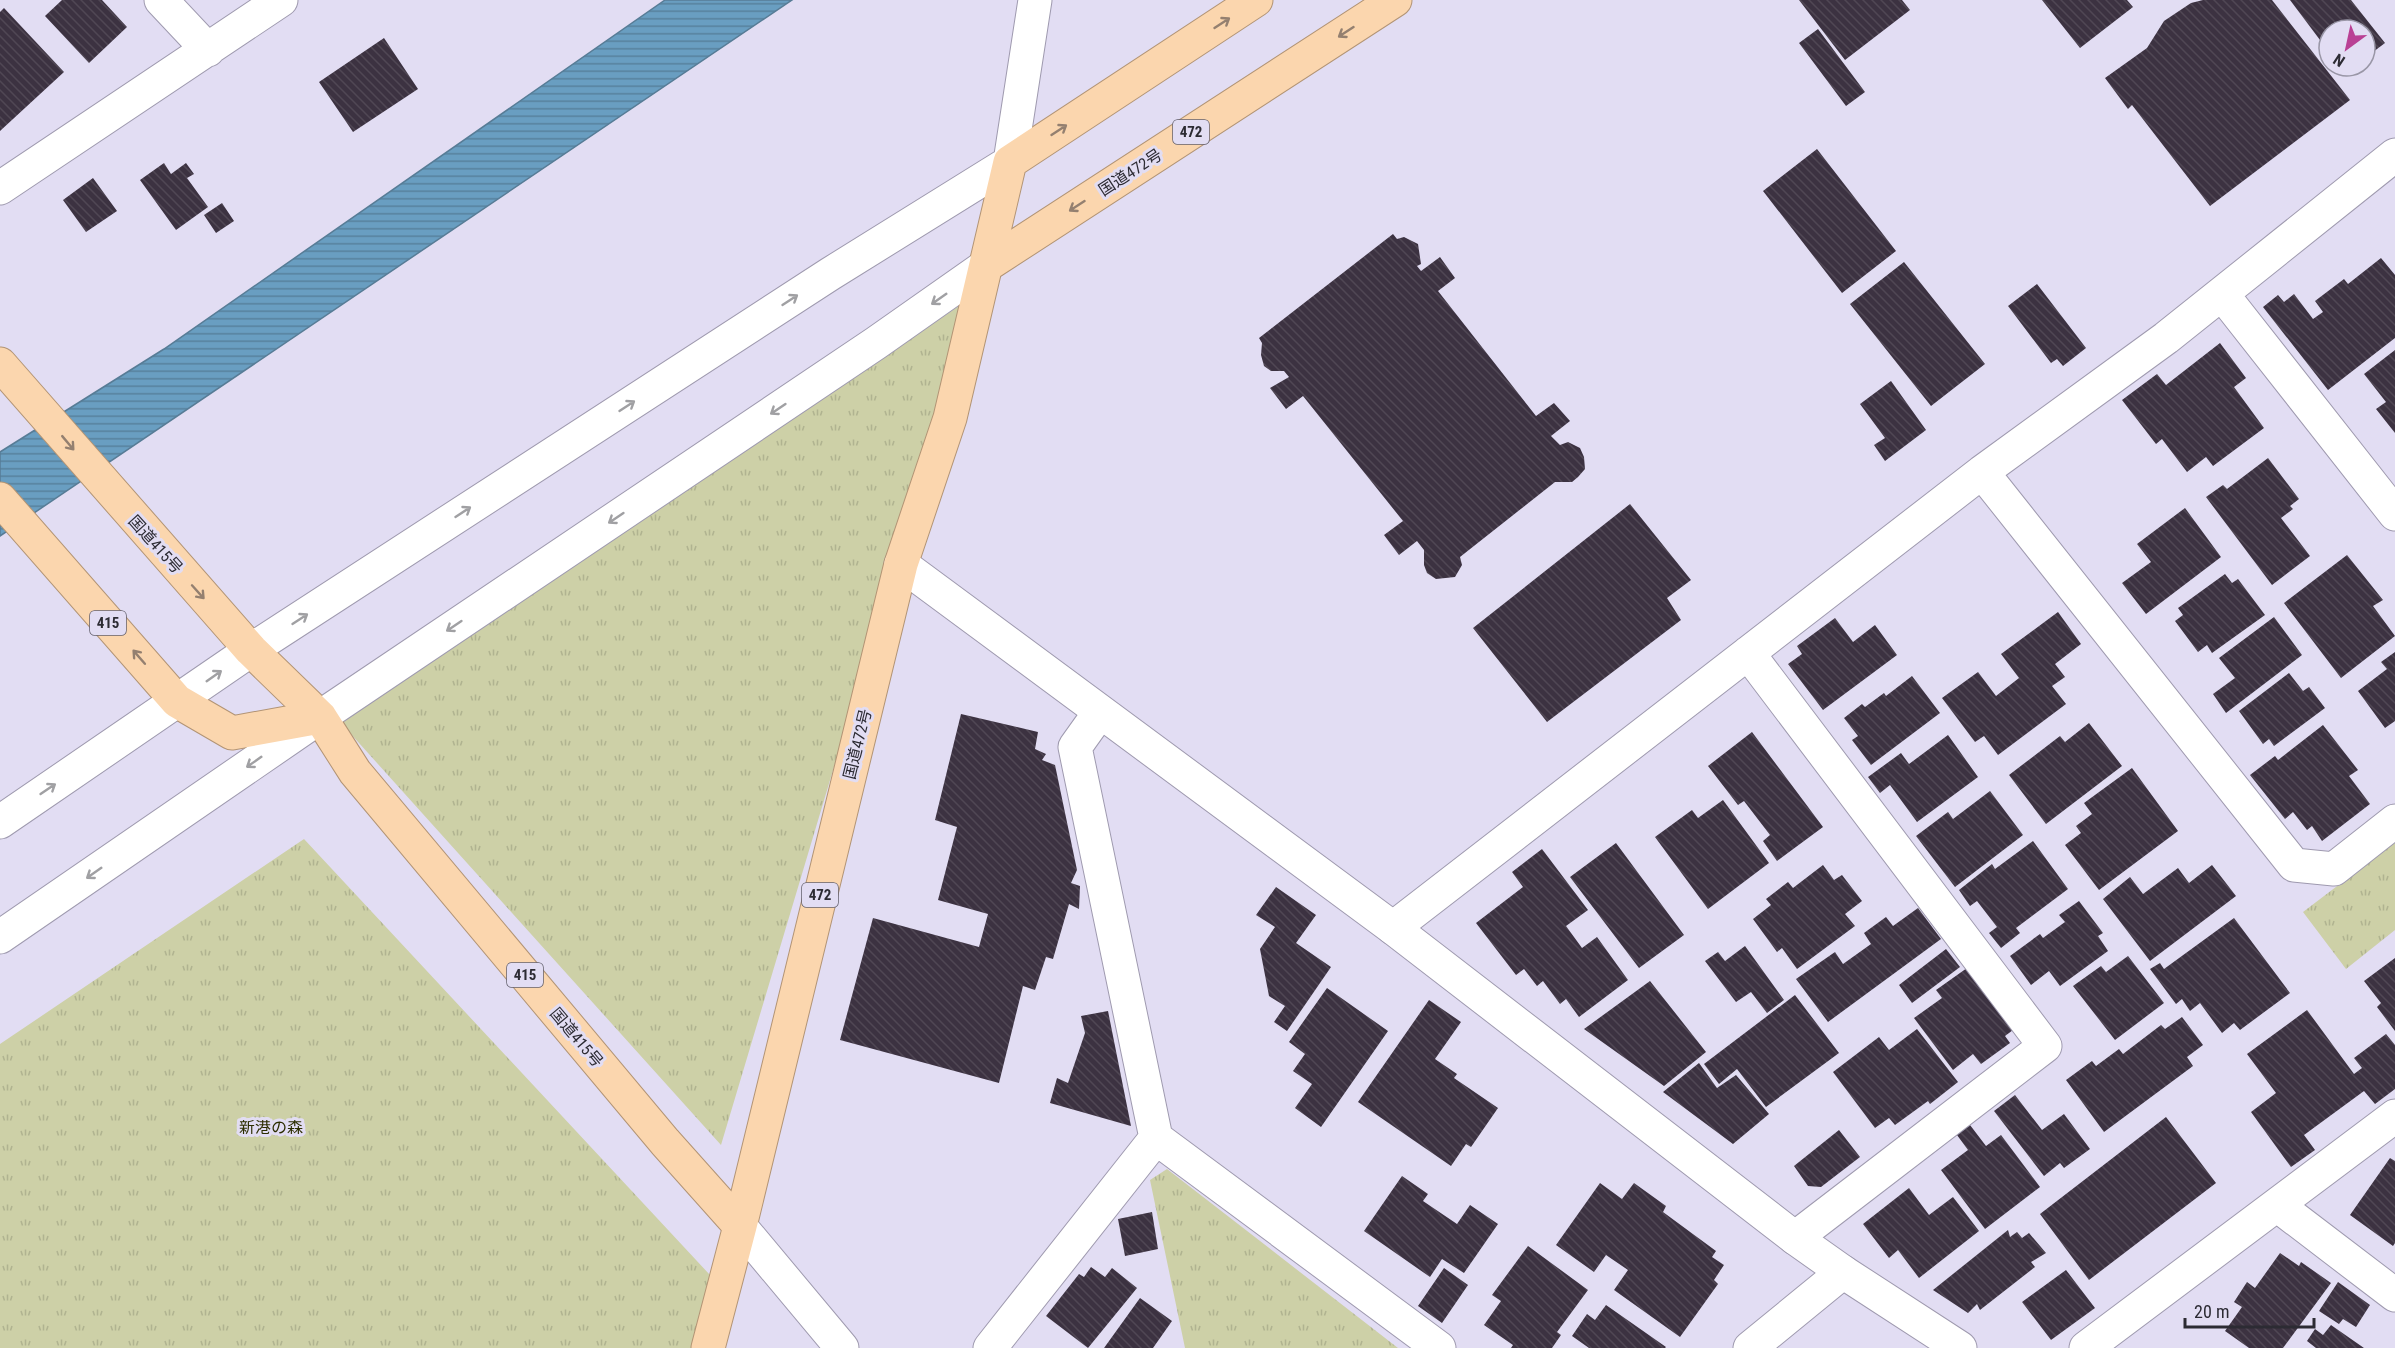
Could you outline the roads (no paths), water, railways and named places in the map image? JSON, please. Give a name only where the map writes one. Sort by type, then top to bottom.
[{"type":"highway","points":[[1010,162],[1256,0]]},
{"type":"highway","name":"国道472号","points":[[987,265],[1395,0]]},
{"type":"highway","name":"国道472号","points":[[740,1226],[901,564],[950,418],[1010,162]]},
{"type":"highway","name":"国道415号","points":[[0,364],[251,650],[320,717],[355,772],[665,1142],[740,1226]]},
{"type":"highway","name":"415","points":[[0,499],[177,701],[232,733],[320,717]]},
{"type":"highway","points":[[708,1348],[740,1226]]},
{"type":"street","points":[[161,0],[208,50]]},
{"type":"street","points":[[0,188],[281,0]]},
{"type":"street","points":[[0,822],[251,650],[830,274],[1010,162],[1035,0]]},
{"type":"street","points":[[1393,928],[1982,472],[2166,338],[2392,163]]},
{"type":"street","points":[[0,938],[320,717],[876,343],[987,265]]},
{"type":"street","points":[[2222,294],[2395,514]]},
{"type":"street","points":[[1982,472],[2294,865],[2334,869],[2395,821]]},
{"type":"street","points":[[901,564],[1393,928],[1795,1238],[1957,1348]]},
{"type":"street","points":[[1748,653],[2045,1046],[1795,1238]]},
{"type":"street","points":[[1100,712],[1075,747],[1156,1138],[1439,1348]]},
{"type":"street","points":[[2086,1348],[2395,1116]]},
{"type":"street","points":[[990,1348],[1156,1138]]},
{"type":"street","points":[[2277,1205],[2395,1295]]},
{"type":"street","points":[[740,1226],[842,1348]]},
{"type":"street","points":[[1749,1348],[1842,1272]]},
{"type":"water","points":[[665,0],[792,0],[0,536],[0,452],[164,349]]},
{"type":"park label","name":"新港の森","points":[[271,1127]]}]
